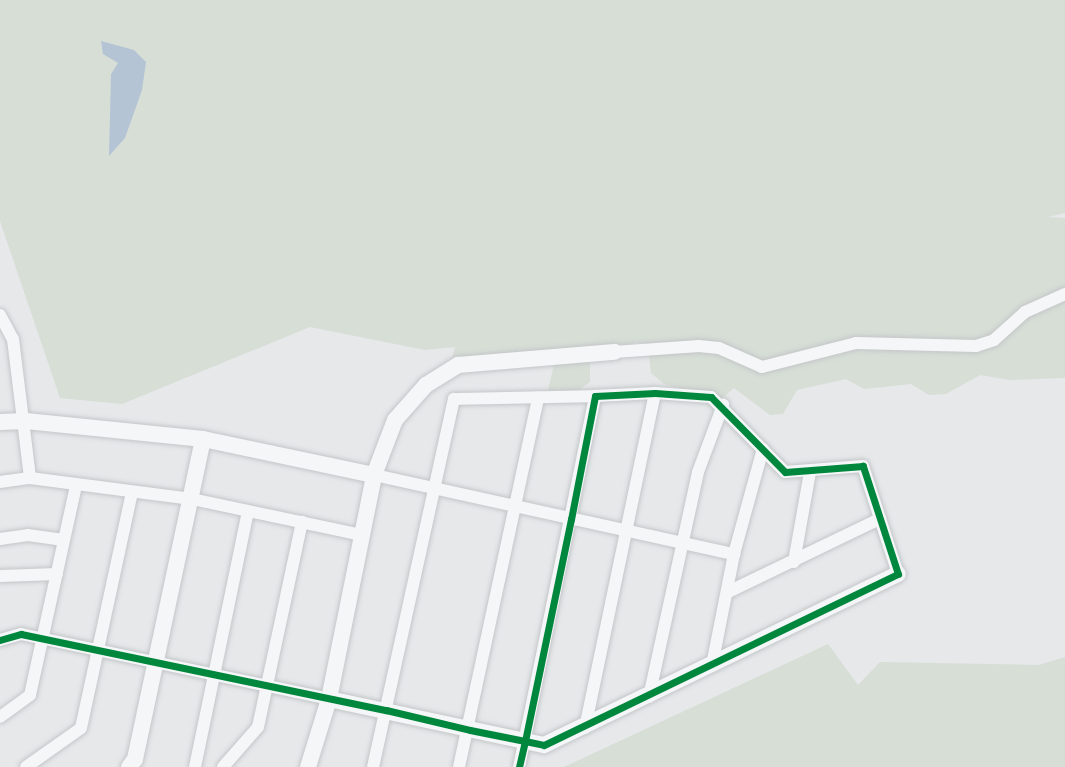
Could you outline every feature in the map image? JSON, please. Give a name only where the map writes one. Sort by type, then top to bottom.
[{"type":"street","points":[[308,767],[329,699],[374,475],[395,420],[441,372],[479,360],[614,352],[719,348],[762,367],[856,343],[976,346],[994,340],[1025,312],[1065,294]]},
{"type":"street","points":[[0,315],[13,339],[26,421],[30,478]]},
{"type":"street","points":[[585,728],[655,393]]},
{"type":"street","points":[[0,640],[21,634],[43,638],[157,661],[267,686],[386,710],[544,745],[585,728],[898,574],[863,466],[785,472],[723,405],[711,397],[655,393],[454,398],[433,488],[386,710],[373,767]]},
{"type":"street","points":[[519,767],[595,396]]},
{"type":"street","points":[[459,767],[538,397]]},
{"type":"street","points":[[649,696],[698,472],[723,405]]},
{"type":"street","points":[[0,422],[26,421],[203,439],[734,554]]},
{"type":"street","points":[[130,767],[135,759],[157,661],[203,439]]},
{"type":"street","points":[[712,665],[734,554],[763,449]]},
{"type":"street","points":[[794,562],[810,472]]},
{"type":"street","points":[[0,482],[30,478],[192,499],[362,535]]},
{"type":"street","points":[[0,717],[30,695],[76,485]]},
{"type":"street","points":[[26,767],[81,728],[132,492]]},
{"type":"street","points":[[195,767],[248,511]]},
{"type":"street","points":[[728,592],[880,519]]},
{"type":"street","points":[[223,767],[258,727],[302,522]]},
{"type":"street","points":[[0,539],[28,535],[64,540]]},
{"type":"street","points":[[0,576],[57,574]]},
{"type":"shaded area","points":[[0,0],[1065,0],[1065,213],[1048,217],[1065,218],[1065,378],[1009,380],[980,375],[946,394],[929,395],[911,384],[864,389],[846,379],[797,390],[783,414],[770,415],[734,388],[721,399],[664,384],[651,373],[648,344],[636,342],[623,349],[620,345],[601,346],[583,359],[590,362],[590,382],[570,396],[547,395],[556,356],[504,353],[451,363],[455,347],[425,350],[310,327],[122,404],[60,398],[0,221]]},
{"type":"shaded area","points":[[828,644],[858,685],[880,662],[1039,665],[1065,657],[1065,767],[564,767]]},
{"type":"water","points":[[101,41],[134,50],[146,62],[142,90],[125,138],[109,156],[111,74],[118,63],[103,54]]},
{"type":"cycle path","points":[[0,640],[21,634],[386,710],[470,730],[525,741],[544,745],[898,574],[863,466],[785,472],[711,397],[655,393],[595,396],[571,519],[525,741],[519,767]]}]
